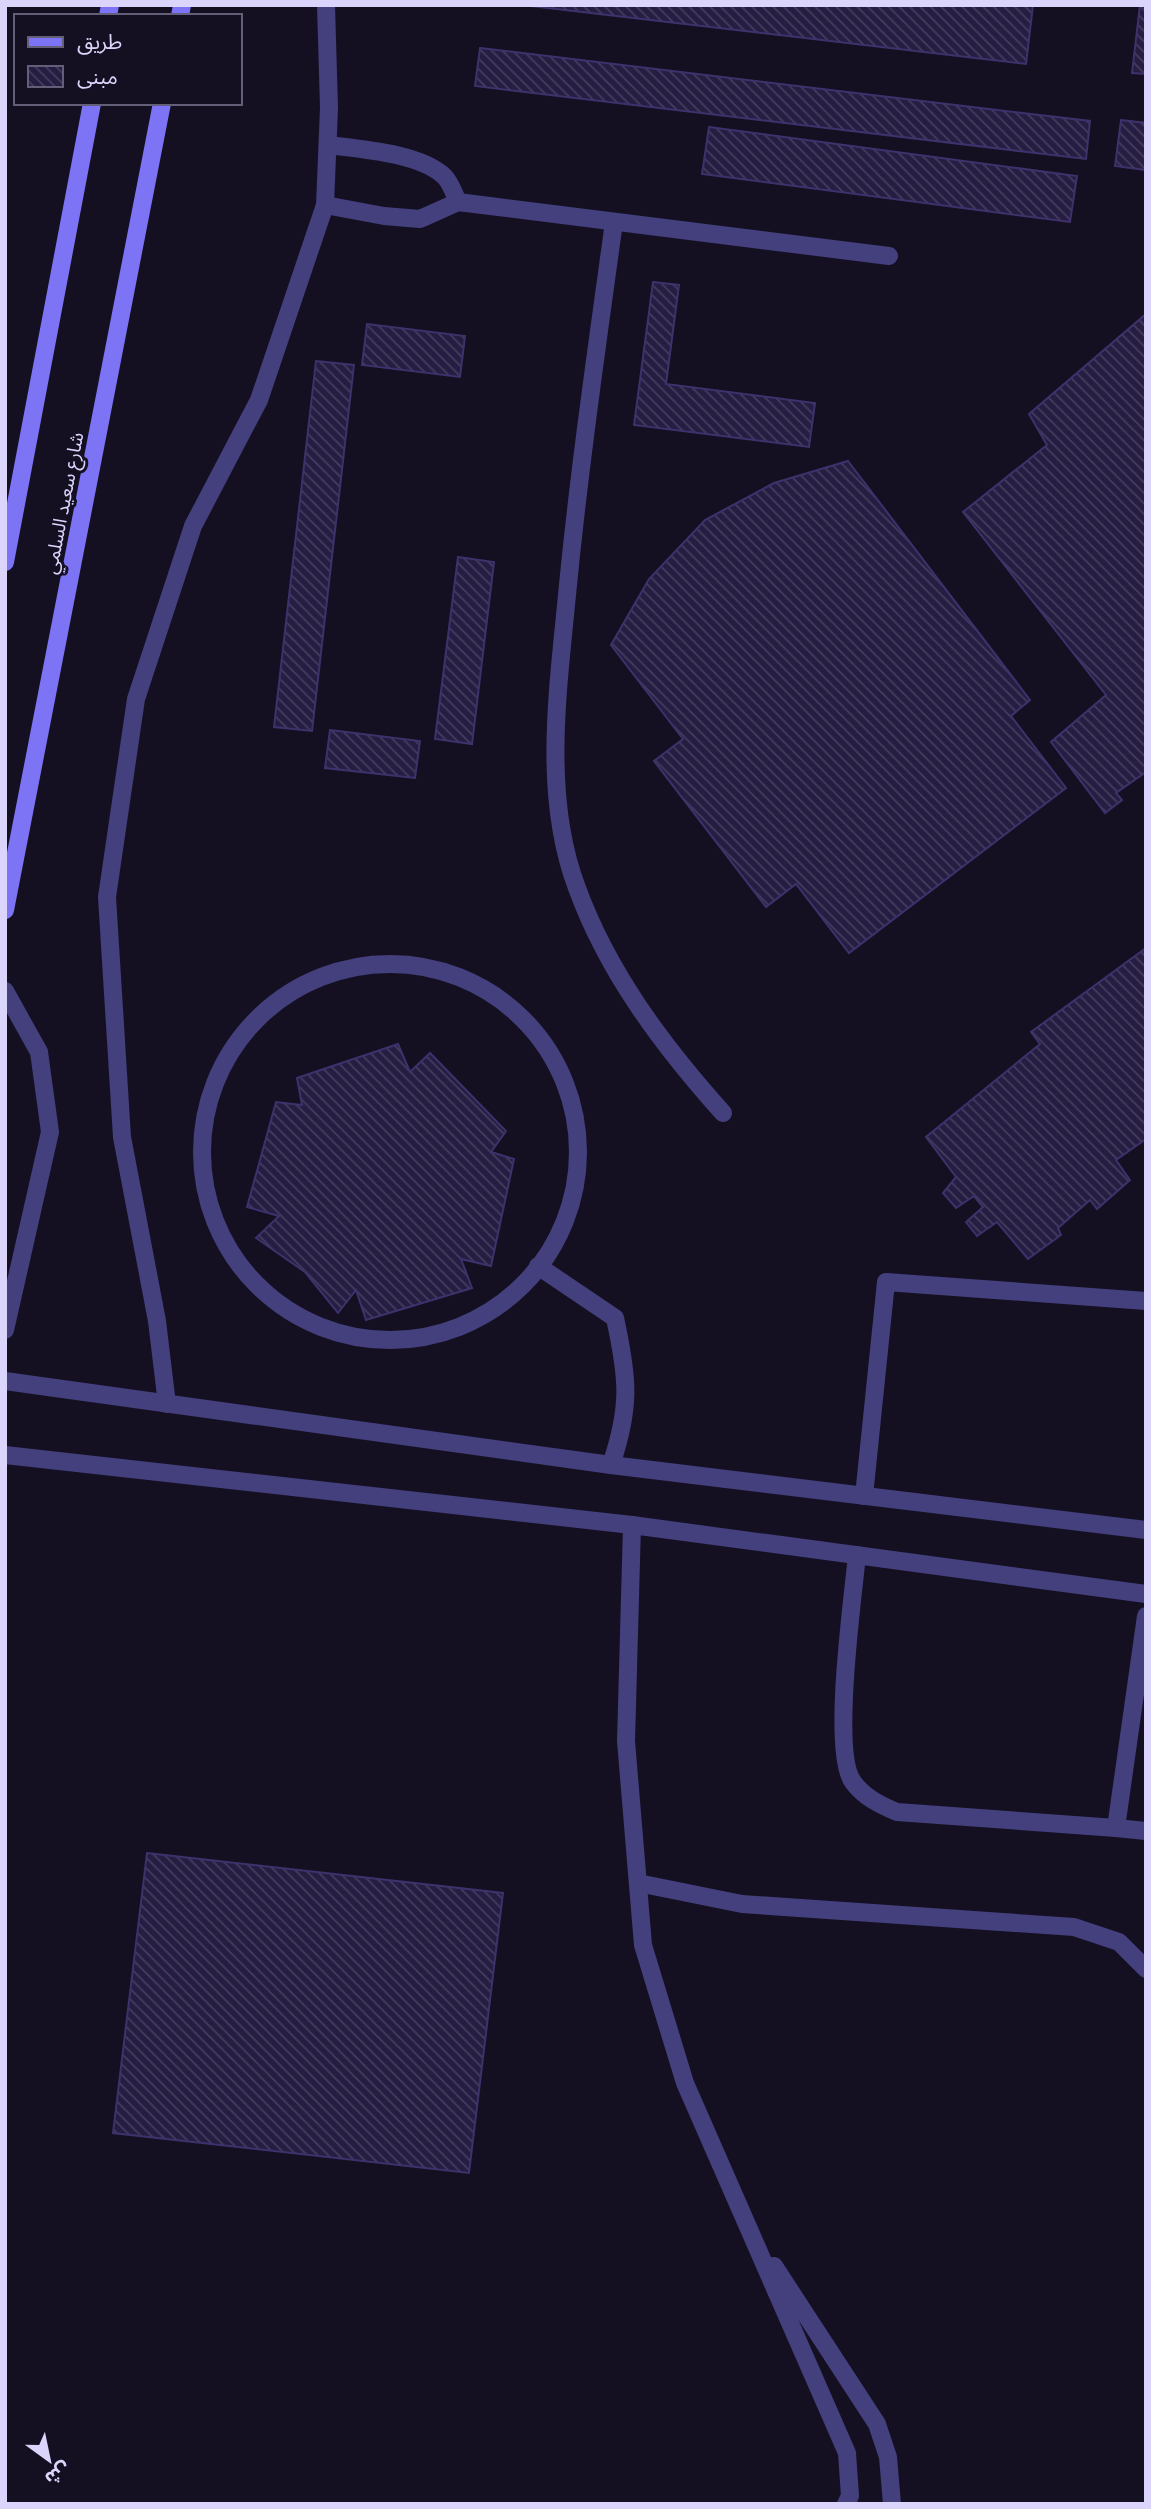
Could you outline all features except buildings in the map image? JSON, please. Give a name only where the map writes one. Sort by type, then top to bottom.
[{"type":"street","points":[[167,1404],[157,1321],[122,1137],[107,897],[136,699],[193,526],[259,400],[325,205],[328,145],[326,5]]},
{"type":"street","points":[[5,562],[92,105]]},
{"type":"street","name":"شارع سعيد السلمي","points":[[5,910],[162,105]]},
{"type":"street","points":[[328,145],[388,155],[432,168],[449,183],[458,202]]},
{"type":"street","points":[[325,205],[384,216],[420,219],[458,202],[889,256]]},
{"type":"street","points":[[614,222],[577,486],[559,677],[556,740],[560,821],[576,887],[610,960],[673,1057],[723,1113]]},
{"type":"street","points":[[418,964],[477,983],[527,1020],[562,1071],[579,1131],[575,1194],[551,1252],[538,1266],[510,1298],[456,1329],[394,1341],[333,1333],[277,1304],[234,1260],[208,1204],[202,1154],[201,1142],[215,1081],[248,1027],[297,988],[355,966],[418,964]]},
{"type":"street","points":[[5,991],[39,1052],[50,1132],[5,1329]]},
{"type":"street","points":[[538,1266],[615,1318],[625,1369],[625,1424],[611,1465]]},
{"type":"street","points":[[864,1496],[886,1283],[1146,1301]]},
{"type":"street","points":[[5,1381],[611,1465],[1146,1530]]},
{"type":"street","points":[[5,1455],[632,1525],[1146,1594]]},
{"type":"street","points":[[632,1525],[626,1741],[643,1945],[681,2070],[847,2453],[850,2497],[846,2504]]},
{"type":"street","points":[[857,1555],[843,1745],[851,1780],[876,1803],[897,1812],[1146,1831]]},
{"type":"street","points":[[1116,1828],[1146,1616]]},
{"type":"street","points":[[638,1883],[742,1904],[1074,1927],[1119,1942],[1146,1969]]},
{"type":"street","points":[[747,2225],[877,2424],[888,2457],[892,2504]]}]
